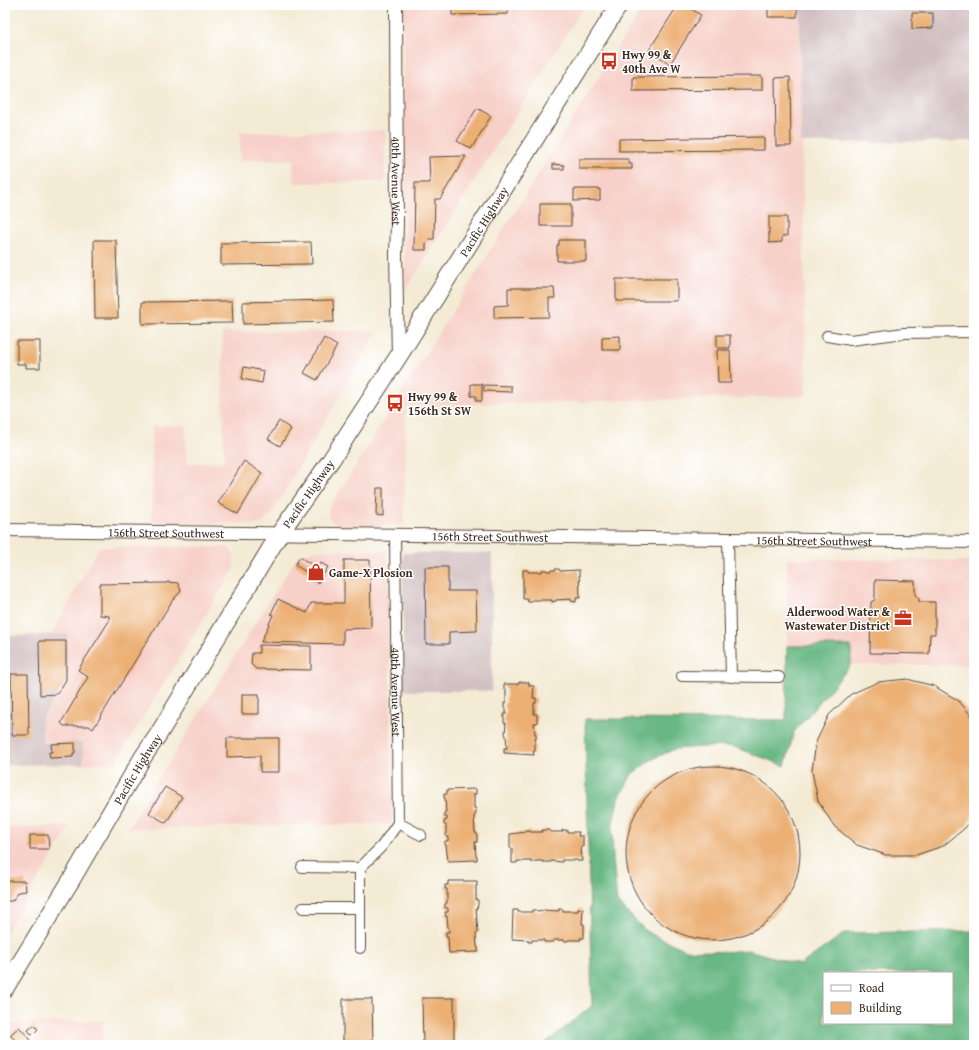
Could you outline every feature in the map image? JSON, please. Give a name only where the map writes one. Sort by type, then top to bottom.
[{"type":"highway","name":"Pacific Highway","points":[[5,988],[73,877],[143,757],[158,735],[280,533],[331,460],[398,357],[619,5]]},
{"type":"street","name":"40th Avenue West","points":[[396,5],[396,254],[398,357]]},
{"type":"street","points":[[827,336],[851,340],[904,333],[974,332]]},
{"type":"street","name":"156th Street Southwest","points":[[5,530],[974,542]]},
{"type":"street","name":"40th Avenue West","points":[[395,534],[398,823]]},
{"type":"street","points":[[728,539],[731,676]]},
{"type":"street","points":[[682,676],[779,677]]},
{"type":"street","points":[[360,948],[360,868],[382,846],[398,823],[421,836]]},
{"type":"street","points":[[302,867],[360,868]]},
{"type":"street","points":[[303,908],[360,908]]},
{"type":"shaded area","points":[[403,5],[585,5],[405,291]]},
{"type":"shaded area","points":[[644,5],[800,5],[806,396],[406,406],[404,524],[339,528],[329,518],[329,508]]},
{"type":"shaded area","points":[[800,5],[974,5],[974,141],[801,143]]},
{"type":"shaded area","points":[[385,130],[385,182],[294,183],[293,160],[240,160],[240,132]]},
{"type":"shaded area","points":[[377,331],[271,515],[261,524],[152,522],[152,426],[186,425],[187,463],[224,462],[222,332]]},
{"type":"shaded area","points":[[99,547],[228,547],[234,555],[234,569],[115,763],[83,764],[82,742],[42,743],[42,719],[68,678],[67,634],[51,635]]},
{"type":"shaded area","points":[[318,550],[387,551],[393,824],[127,829],[298,555]]},
{"type":"shaded area","points":[[403,553],[492,553],[492,691],[403,691]]},
{"type":"shaded area","points":[[787,558],[974,561],[974,665],[851,665],[850,646],[787,646]]},
{"type":"shaded area","points":[[67,634],[68,678],[42,718],[42,743],[83,742],[83,764],[5,765],[5,636]]},
{"type":"shaded area","points":[[71,826],[5,934],[5,828]]},
{"type":"shaded area","points":[[103,1020],[103,1045],[5,1045],[5,1024]]},
{"type":"green space","points":[[787,646],[851,646],[851,665],[794,732],[785,766],[732,746],[702,747],[675,749],[651,760],[632,774],[618,800],[612,827],[617,902],[647,932],[686,950],[723,952],[748,950],[800,965],[845,933],[974,931],[974,1045],[543,1045],[592,1006],[585,719],[786,720]]},
{"type":"building","points":[[452,5],[508,5],[508,14],[452,15]]},
{"type":"building","points":[[678,5],[685,5],[701,15],[670,64],[649,50]]},
{"type":"building","points":[[768,5],[797,5],[797,17],[768,17]]},
{"type":"building","points":[[912,13],[933,13],[933,28],[912,29]]},
{"type":"building","points":[[762,76],[762,90],[633,91],[633,77]]},
{"type":"building","points":[[790,77],[791,146],[776,146],[775,78]]},
{"type":"building","points":[[477,108],[491,116],[471,149],[457,141]]},
{"type":"building","points":[[764,137],[764,150],[619,151],[619,139]]},
{"type":"building","points":[[466,156],[440,199],[435,199],[434,239],[429,239],[426,243],[426,250],[414,250],[415,183],[430,183],[429,157]]},
{"type":"building","points":[[579,159],[629,159],[629,164],[632,164],[632,169],[579,169]]},
{"type":"building","points":[[553,164],[564,165],[564,169],[553,169]]},
{"type":"building","points":[[574,189],[600,189],[600,200],[574,201]]},
{"type":"building","points":[[540,204],[571,204],[571,226],[540,226]]},
{"type":"building","points":[[769,217],[787,217],[787,236],[782,236],[782,242],[769,243]]},
{"type":"building","points":[[94,240],[116,240],[118,318],[95,318]]},
{"type":"building","points":[[559,240],[586,240],[586,261],[557,261],[557,245],[559,245]]},
{"type":"building","points":[[311,242],[312,264],[221,265],[221,243]]},
{"type":"building","points":[[616,279],[677,279],[677,301],[616,301]]},
{"type":"building","points":[[508,288],[554,288],[555,298],[549,298],[549,317],[494,318],[494,306],[508,305]]},
{"type":"building","points":[[333,300],[334,322],[243,324],[243,302]]},
{"type":"building","points":[[232,301],[233,323],[142,324],[142,302]]},
{"type":"building","points":[[717,335],[730,335],[730,348],[717,348]]},
{"type":"building","points":[[620,336],[620,350],[602,350],[602,337]]},
{"type":"building","points":[[324,338],[337,346],[317,380],[304,373]]},
{"type":"building","points":[[17,341],[40,341],[40,368],[26,368],[26,364],[17,364]]},
{"type":"building","points":[[717,350],[730,350],[731,383],[718,383]]},
{"type":"building","points":[[244,367],[264,371],[262,383],[242,379]]},
{"type":"building","points":[[471,384],[482,384],[482,401],[476,401],[476,396],[471,396]]},
{"type":"building","points":[[484,385],[511,386],[511,392],[484,391]]},
{"type":"building","points":[[279,421],[291,429],[280,446],[268,439]]},
{"type":"building","points":[[244,461],[262,473],[238,514],[218,503]]},
{"type":"building","points":[[377,488],[383,488],[383,516],[376,515]]},
{"type":"building","name":"Game-X Plosion","points":[[300,557],[317,568],[321,563],[328,567],[318,583],[310,577],[311,575],[295,565]]},
{"type":"building","points":[[344,560],[370,560],[371,628],[343,629],[343,644],[261,642],[273,615],[271,614],[278,599],[307,613],[311,603],[344,603]]},
{"type":"building","points":[[425,567],[448,567],[448,591],[476,591],[477,631],[449,632],[449,644],[426,644]]},
{"type":"building","points":[[559,569],[560,571],[579,570],[580,598],[576,598],[576,602],[571,601],[571,599],[556,600],[552,602],[552,600],[532,600],[532,602],[528,602],[527,599],[523,599],[523,570],[528,570],[528,572],[542,572],[542,570],[551,571]]},
{"type":"building","name":"Alderwood Water & Wastewater District","points":[[875,580],[915,581],[915,595],[919,599],[919,602],[935,602],[935,634],[930,634],[929,654],[870,653],[871,602],[875,600]]},
{"type":"building","points":[[178,583],[181,591],[172,601],[93,729],[89,726],[64,726],[61,723],[88,677],[78,670],[109,621],[109,616],[100,615],[100,584]]},
{"type":"building","points":[[39,641],[66,641],[66,680],[57,694],[40,695]]},
{"type":"building","points":[[259,645],[311,646],[311,670],[256,669],[251,664],[252,653],[259,653]]},
{"type":"building","points":[[11,674],[28,674],[29,735],[12,735]]},
{"type":"building","points":[[907,679],[934,686],[959,701],[974,719],[974,815],[965,828],[943,846],[916,855],[886,855],[857,845],[834,826],[818,801],[812,771],[816,742],[829,715],[851,694],[878,682]]},
{"type":"building","points":[[519,682],[529,682],[529,686],[534,686],[533,698],[536,698],[536,703],[534,703],[534,714],[537,714],[537,723],[534,723],[536,739],[535,751],[533,751],[534,755],[504,753],[504,748],[507,748],[505,734],[506,723],[504,723],[504,714],[506,714],[504,703],[506,703],[506,689],[504,689],[504,684],[518,684]]},
{"type":"building","points":[[242,694],[259,694],[259,714],[242,714]]},
{"type":"building","points":[[227,738],[279,738],[279,772],[260,772],[260,756],[227,757]]},
{"type":"building","points":[[75,743],[75,753],[73,753],[73,757],[50,758],[49,752],[52,752],[51,744]]},
{"type":"building","points":[[722,766],[746,772],[762,780],[775,791],[786,804],[794,820],[799,836],[799,870],[794,886],[786,902],[775,915],[762,926],[738,937],[722,940],[704,940],[688,937],[664,926],[651,915],[640,902],[632,886],[627,870],[626,844],[629,828],[640,804],[651,791],[664,780],[680,772],[696,767]]},
{"type":"building","points":[[165,787],[182,797],[166,823],[149,813]]},
{"type":"building","points":[[476,789],[476,794],[474,794],[474,808],[476,808],[476,813],[474,817],[475,833],[477,833],[477,842],[475,842],[477,860],[448,861],[445,845],[445,841],[448,841],[448,837],[446,837],[446,825],[444,825],[444,821],[447,820],[447,817],[444,817],[444,813],[446,812],[444,794],[447,794],[447,790]]},
{"type":"building","points":[[542,830],[550,830],[550,832],[562,832],[562,830],[567,830],[567,832],[579,832],[578,836],[583,836],[583,847],[581,847],[582,861],[517,861],[517,863],[512,863],[510,834],[526,831],[542,832]]},
{"type":"building","points":[[30,835],[48,835],[49,849],[30,849]]},
{"type":"building","points":[[5,881],[25,881],[26,891],[19,892],[12,901],[5,901]]},
{"type":"building","points":[[448,881],[477,881],[476,900],[478,900],[478,905],[476,908],[478,933],[476,933],[478,952],[449,953],[448,937],[446,937],[446,932],[449,932],[449,928],[445,912],[448,912],[448,908],[445,908],[445,904],[447,903],[447,889],[445,889],[445,885],[448,885]]},
{"type":"building","points":[[559,909],[563,909],[563,911],[578,911],[578,909],[583,909],[582,924],[584,924],[584,938],[580,938],[581,940],[568,941],[553,940],[553,942],[532,940],[532,942],[528,942],[528,940],[512,939],[513,910],[518,910],[518,912],[532,912],[532,910],[536,910],[537,912],[543,910],[559,911]]},
{"type":"building","points":[[422,998],[454,998],[454,1045],[423,1045]]},
{"type":"building","points":[[343,999],[372,999],[373,1045],[343,1045]]},
{"type":"building","points":[[34,1025],[38,1029],[32,1035],[28,1030]]},
{"type":"building","points":[[19,1027],[30,1039],[24,1045],[20,1045],[10,1035]]},
{"type":"place","name":"Hwy 99 & 40th Ave W","points":[[609,61]]},
{"type":"place","name":"Hwy 99 & 156th St SW","points":[[395,403]]},
{"type":"place","name":"Game-X Plosion","points":[[316,572]]},
{"type":"place","name":"Alderwood Water & Wastewater District","points":[[903,618]]}]
